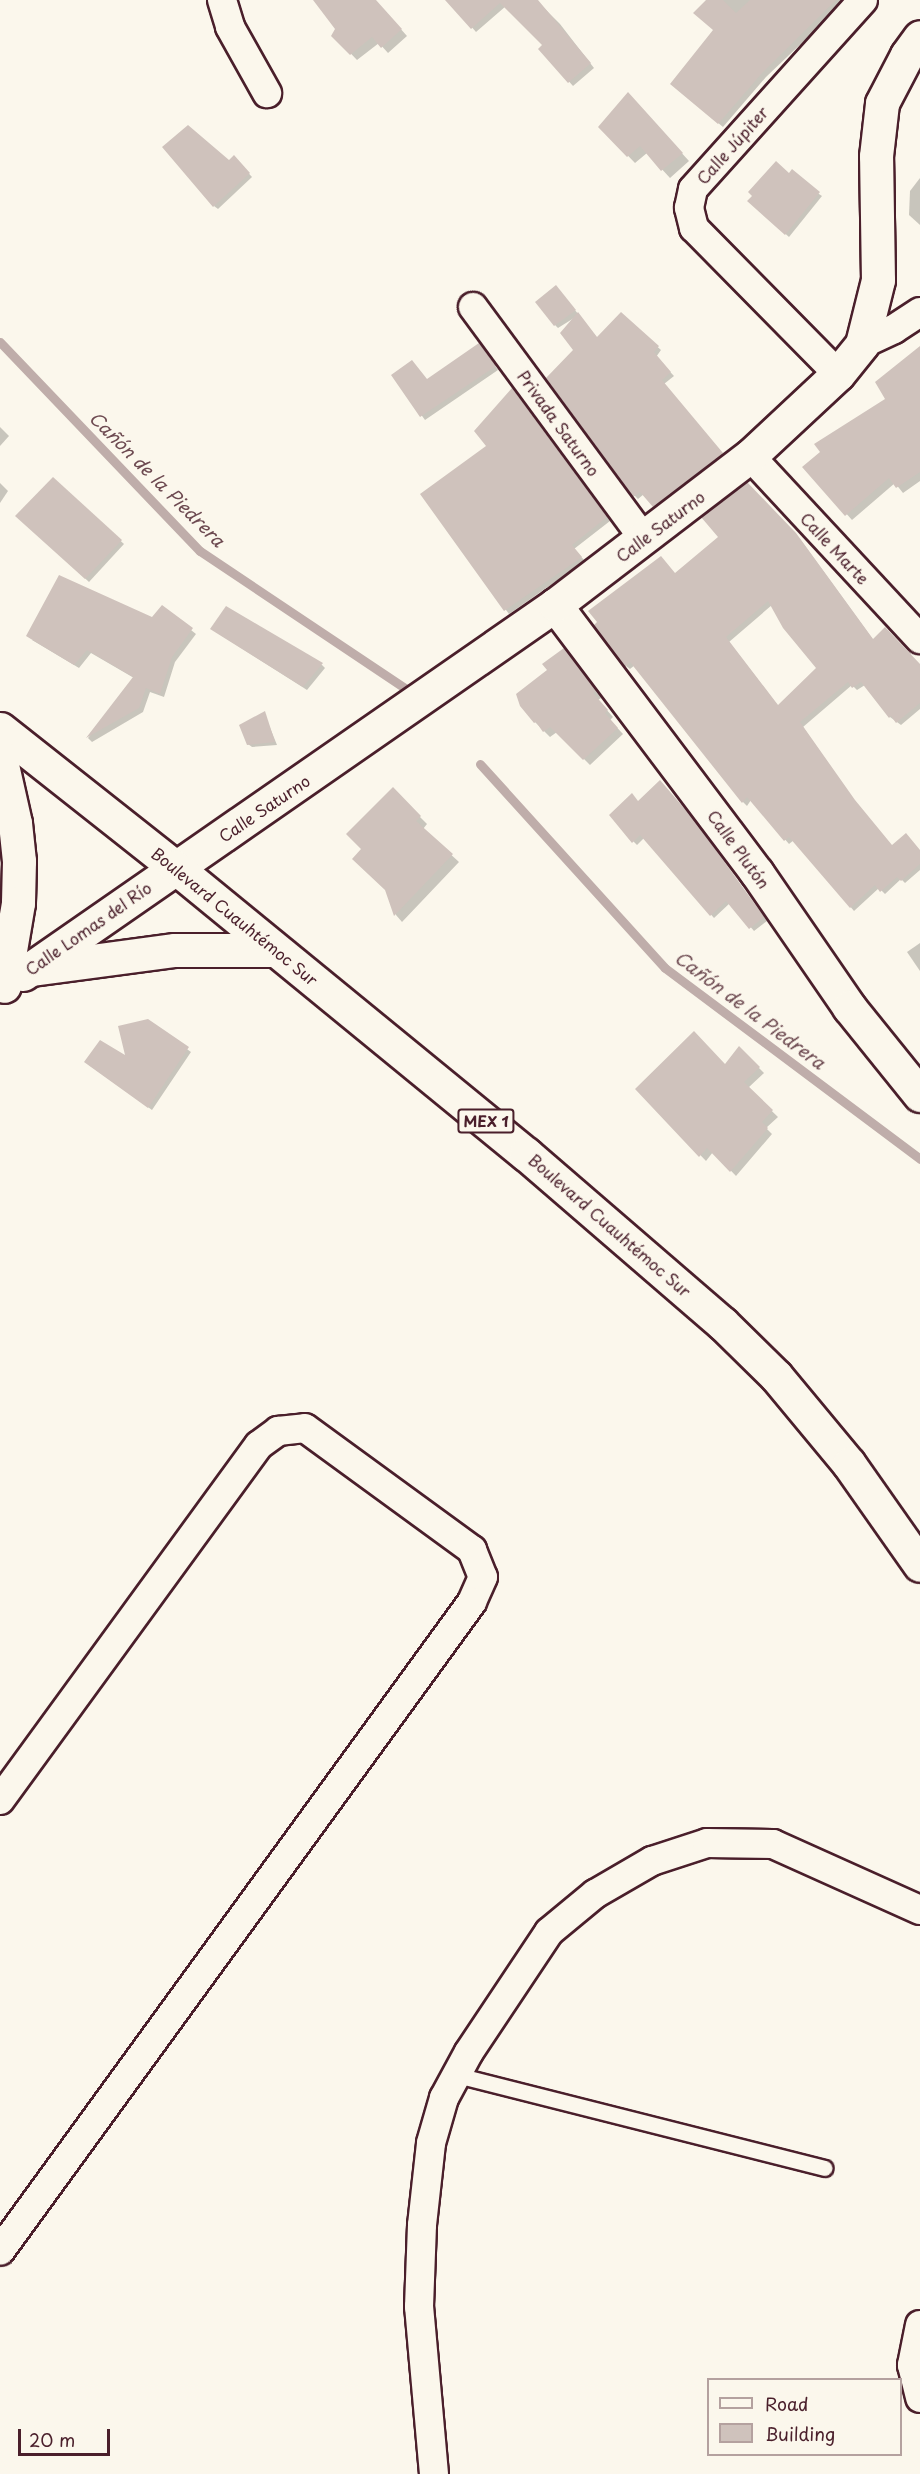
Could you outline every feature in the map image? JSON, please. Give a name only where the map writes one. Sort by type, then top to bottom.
[{"type":"main road","name":"Calle Saturno","points":[[175,867],[387,724],[644,539],[750,456],[838,374],[862,344],[874,305],[878,280],[876,156],[882,102],[920,37]]},
{"type":"main road","name":"Calle Plutón","points":[[555,605],[757,873],[849,1006],[920,1095]]},
{"type":"main road","name":"Boulevard Cuauhtémoc Sur","points":[[0,729],[175,867],[526,1154],[722,1323],[776,1376],[849,1464],[920,1565]]},
{"type":"main road","points":[[0,756],[15,823],[19,861],[18,903],[2,987]]},
{"type":"main road","name":"Calle Lomas del Río","points":[[2,987],[32,969],[175,867]]},
{"type":"main road","points":[[32,969],[175,950],[275,950]]},
{"type":"street","points":[[222,0],[230,27],[267,93]]},
{"type":"street","name":"Calle Júpiter","points":[[838,374],[694,228],[689,208],[693,189],[863,0]]},
{"type":"street","name":"Privada Saturno","points":[[473,307],[644,539]]},
{"type":"street","points":[[862,344],[894,329],[920,312]]},
{"type":"street","name":"Calle Marte","points":[[750,456],[920,639]]},
{"type":"street","points":[[0,1800],[259,1445],[278,1431],[305,1428],[472,1550],[483,1576],[472,1602],[0,2251]]},
{"type":"street","points":[[434,2474],[419,2307],[419,2265],[431,2143],[444,2098],[456,2075],[549,1932],[595,1894],[652,1861],[707,1842],[773,1844],[920,1910]]},
{"type":"street","points":[[920,2325],[912,2365],[920,2398]]},
{"type":"lane","points":[[456,2075],[824,2168]]},
{"type":"building","points":[[313,0],[376,0],[402,29],[381,48],[372,37],[350,55],[331,36],[335,29]]},
{"type":"building","points":[[445,0],[538,0],[591,63],[568,83],[538,49],[542,45],[500,3],[471,29]]},
{"type":"building","points":[[706,0],[723,0],[736,13],[750,0],[836,0],[762,73],[718,124],[670,84],[713,30],[693,13]]},
{"type":"building","points":[[628,92],[683,153],[661,171],[640,146],[627,157],[598,127]]},
{"type":"building","points":[[188,125],[229,160],[234,155],[250,173],[213,207],[162,147]]},
{"type":"building","points":[[776,161],[789,173],[792,169],[820,192],[785,235],[747,201],[752,196],[748,192]]},
{"type":"building","points":[[556,285],[576,310],[554,326],[535,302]]},
{"type":"building","points":[[578,312],[597,337],[621,312],[659,346],[654,352],[671,372],[662,380],[723,453],[653,507],[640,492],[633,497],[546,378],[573,350],[560,333]]},
{"type":"building","points":[[479,343],[496,366],[420,417],[391,375],[412,360],[427,379]]},
{"type":"building","points":[[920,346],[920,472],[896,488],[889,478],[845,516],[802,467],[820,452],[814,444],[885,399],[875,382]]},
{"type":"building","points":[[512,388],[607,517],[572,545],[582,557],[504,611],[420,494],[486,446],[474,431]]},
{"type":"building","points":[[53,477],[122,540],[85,579],[15,516]]},
{"type":"building","points":[[747,482],[796,533],[873,639],[885,627],[920,664],[920,703],[896,723],[891,716],[889,718],[861,682],[852,688],[848,682],[800,722],[855,800],[892,845],[906,833],[920,850],[920,864],[901,881],[897,877],[880,892],[875,885],[850,908],[789,837],[784,841],[747,797],[742,803],[630,662],[625,667],[594,625],[597,622],[588,611],[661,556],[675,573],[718,537],[701,517]],"holes":[[[768,601],[783,628],[816,668],[778,705],[726,637]]]},
{"type":"building","points":[[59,575],[152,617],[162,605],[193,628],[172,657],[160,694],[146,688],[139,708],[86,738],[133,677],[87,650],[74,665],[26,636]]},
{"type":"building","points":[[226,606],[323,663],[303,687],[210,629]]},
{"type":"building","points":[[564,648],[596,691],[593,693],[608,710],[605,713],[618,728],[583,760],[550,727],[543,732],[520,706],[516,694],[547,670],[542,664]]},
{"type":"building","points":[[265,711],[275,742],[247,745],[239,725]]},
{"type":"building","points":[[660,780],[695,821],[764,917],[749,929],[726,901],[710,916],[640,835],[632,843],[609,815],[632,793],[638,801]]},
{"type":"building","points":[[393,787],[421,816],[416,821],[453,854],[394,916],[385,890],[352,859],[361,849],[346,834]]},
{"type":"building","points":[[148,1019],[189,1047],[148,1108],[84,1062],[100,1040],[125,1055],[118,1026]]},
{"type":"building","points":[[694,1031],[725,1064],[739,1046],[760,1067],[744,1082],[773,1110],[762,1122],[768,1128],[730,1172],[707,1148],[699,1157],[635,1089]]},
{"type":"waterway","name":"Cañón de la Piedrera","points":[[0,342],[200,551],[415,695]]},
{"type":"waterway","name":"Cañón de la Piedrera","points":[[480,764],[665,968],[920,1159]]}]
